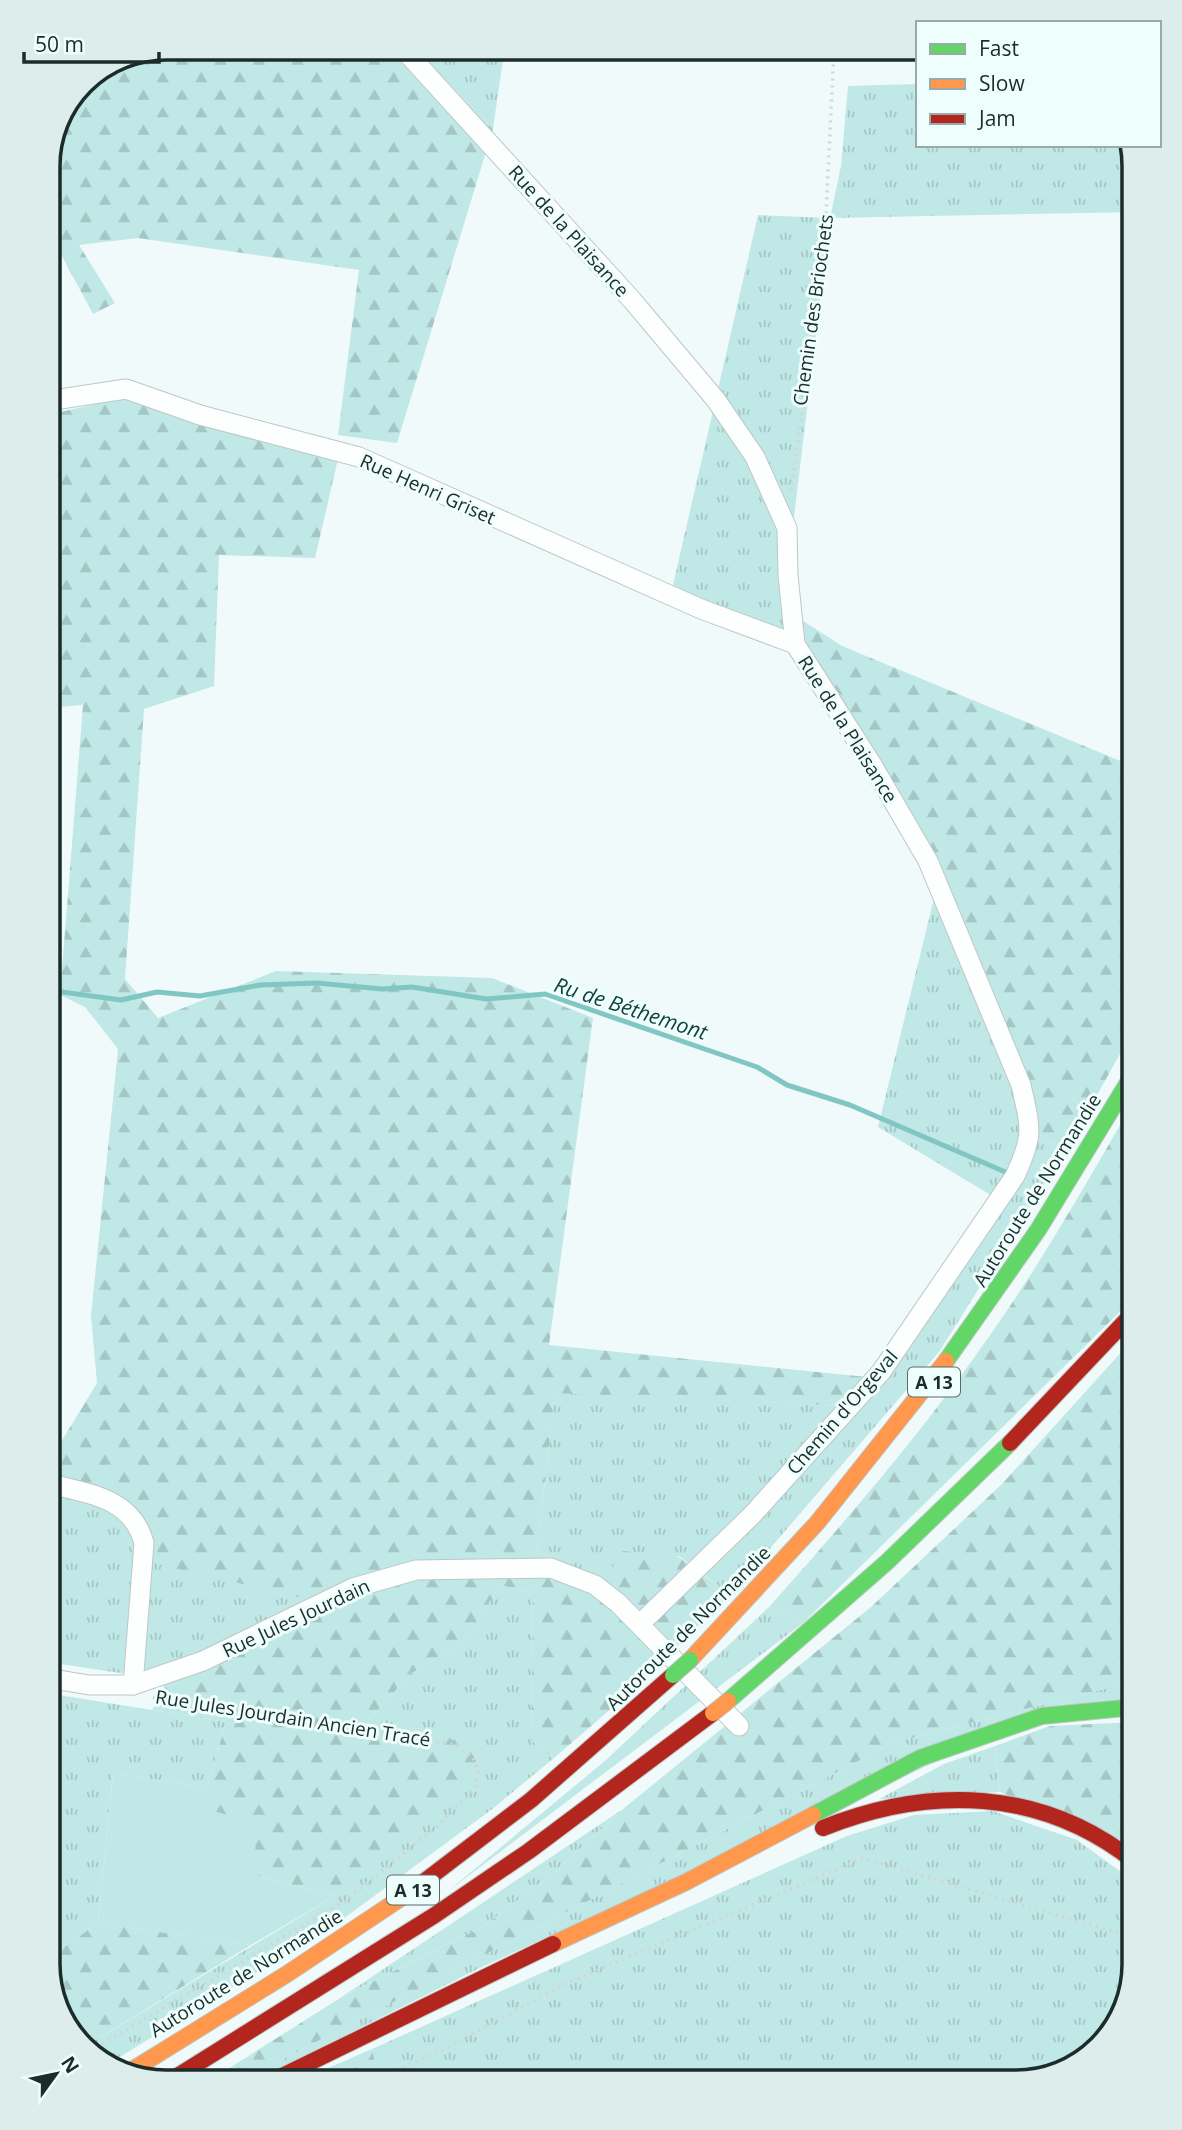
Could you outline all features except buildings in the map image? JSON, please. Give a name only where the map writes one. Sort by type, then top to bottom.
[{"type":"highway","name":"Autoroute de Normandie","points":[[137,2067],[294,1969],[439,1872],[576,1763],[690,1660],[814,1530],[927,1391],[1064,1192],[1122,1093]]},
{"type":"highway","name":"A 13","points":[[187,2070],[435,1915],[529,1851],[713,1713],[873,1577],[1057,1396],[1122,1325]]},
{"type":"highway","points":[[294,2070],[458,1988],[686,1882],[920,1758],[1042,1716],[1122,1708]]},
{"type":"highway","points":[[686,1882],[835,1824],[913,1801],[991,1800],[1058,1816],[1122,1851]]},
{"type":"street","name":"Rue de la Plaisance","points":[[413,60],[632,300],[716,400],[755,457],[787,528],[794,644],[871,763],[928,861],[1011,1060],[1024,1096],[1030,1144],[1015,1176]]},
{"type":"street","name":"Rue Henri Griset","points":[[60,399],[126,389],[200,415],[359,457],[701,609],[794,644]]},
{"type":"street","name":"Chemin d'Orgeval","points":[[639,1624],[752,1514],[881,1371],[1015,1176]]},
{"type":"street","points":[[60,1487],[113,1502],[134,1516],[141,1529],[144,1543],[132,1685]]},
{"type":"street","name":"Rue Jules Jourdain","points":[[60,1680],[89,1685],[132,1685],[203,1661],[353,1588],[416,1570],[551,1567],[595,1585],[639,1624],[738,1727]]},
{"type":"path","name":"Chemin des Briochets","points":[[787,528],[794,451],[824,257],[833,60]]},
{"type":"path","name":"Rue Jules Jourdain Ancien Tracé","points":[[98,2046],[342,1902],[438,1826],[475,1788],[478,1773],[473,1756],[456,1745],[155,1699],[132,1685]]},
{"type":"path","points":[[395,2070],[439,2052],[563,1985],[863,1858],[1122,1935]]},
{"type":"green space","points":[[166,60],[426,60],[493,129],[397,443],[338,435],[359,270],[138,238],[79,245],[115,303],[93,314],[60,252],[60,159],[63,138],[77,107],[107,77],[125,68]]},
{"type":"green space","points":[[426,60],[503,60],[493,129]]},
{"type":"green space","points":[[916,84],[916,147],[1120,147],[1122,212],[830,218],[841,166],[848,86]]},
{"type":"green space","points":[[758,215],[830,218],[783,608],[787,647],[670,598]]},
{"type":"green space","points":[[149,392],[338,459],[315,558],[219,555],[214,686],[144,709],[125,979],[158,1018],[276,971],[492,978],[593,1018],[549,1345],[867,1377],[843,1406],[555,1393],[537,1551],[603,1582],[623,1551],[679,1557],[730,1595],[626,1696],[554,1758],[531,1740],[533,1592],[500,1585],[464,1643],[410,1674],[364,1726],[485,1745],[451,1802],[335,1896],[258,1876],[207,1809],[207,1788],[226,1722],[152,1710],[165,1687],[338,1606],[140,1560],[142,1507],[60,1481],[60,1444],[97,1383],[91,1316],[118,1049],[85,1007],[60,995],[83,705],[60,707],[60,412]]},
{"type":"green space","points":[[783,608],[842,646],[1122,762],[1122,1050],[1068,1147],[1034,1138],[937,886]]},
{"type":"green space","points":[[937,886],[1034,1138],[1068,1147],[939,1352],[730,1595],[679,1556],[603,1582],[537,1551],[555,1392],[843,1406],[997,1199],[878,1127]]},
{"type":"green space","points":[[1122,1121],[1122,1310],[803,1623],[769,1607],[894,1462],[953,1387],[1008,1309]]},
{"type":"green space","points":[[1122,1351],[1122,1684],[895,1742],[262,2070],[231,2067],[340,1998],[484,1926],[555,1872],[623,1809],[871,1607],[1002,1484]]},
{"type":"green space","points":[[60,1481],[143,1507],[340,1606],[165,1687],[133,1675],[60,1664]]},
{"type":"green space","points":[[500,1585],[533,1592],[531,1740],[554,1758],[491,1810],[343,1919],[118,2058],[101,2049],[93,2041],[335,1896],[364,1726],[410,1674],[464,1643]]},
{"type":"green space","points":[[769,1607],[803,1623],[447,1892],[606,1760]]},
{"type":"green space","points":[[1122,1684],[1122,1702],[1053,1709],[486,1965],[275,2070],[262,2070],[895,1742]]},
{"type":"green space","points":[[60,1695],[226,1722],[207,1788],[113,1773],[98,1923],[60,1950]]},
{"type":"green space","points":[[1122,1723],[1122,1844],[1000,1792],[995,1746],[1050,1726]]},
{"type":"green space","points":[[995,1746],[1000,1792],[879,1799],[944,1764]]},
{"type":"green space","points":[[113,1773],[207,1788],[207,1809],[253,1823],[258,1876],[335,1896],[251,1945],[98,1923]]},
{"type":"green space","points":[[623,1809],[555,1872],[484,1926],[340,1998]]},
{"type":"green space","points":[[993,1811],[1077,1840],[1122,1873],[1122,1964],[1117,1998],[1105,2023],[1096,2034],[1069,2056],[1037,2068],[1016,2070],[377,2070],[372,2049],[847,1836],[914,1815]]},
{"type":"green space","points":[[98,1923],[251,1945],[93,2041],[81,2029],[68,2005],[60,1950]]},
{"type":"green space","points":[[372,2049],[377,2070],[323,2070]]},
{"type":"green space","points":[[231,2067],[247,2070],[226,2070]]},
{"type":"waterway","name":"Ru de Béthemont","points":[[60,992],[121,1000],[157,992],[200,996],[260,985],[317,983],[382,989],[412,987],[486,999],[545,994],[757,1067],[787,1085],[850,1105],[1010,1174]]},
{"type":"traffic: fast","points":[[946,1361],[1038,1230],[1122,1092]]},
{"type":"traffic: fast","points":[[728,1701],[887,1562],[1010,1443]]},
{"type":"traffic: fast","points":[[673,1675],[690,1660]]},
{"type":"traffic: fast","points":[[813,1815],[920,1758],[1042,1716],[1122,1708]]},
{"type":"traffic: slow","points":[[690,1660],[817,1523],[946,1361]]},
{"type":"traffic: slow","points":[[713,1713],[728,1701]]},
{"type":"traffic: slow","points":[[553,1944],[686,1882],[813,1815]]},
{"type":"traffic: slow","points":[[137,2067],[287,1974],[413,1890]]},
{"type":"traffic: jam","points":[[1010,1443],[1122,1325]]},
{"type":"traffic: jam","points":[[413,1890],[531,1800],[673,1675]]},
{"type":"traffic: jam","points":[[187,2070],[435,1915],[529,1851],[713,1713]]},
{"type":"traffic: jam","points":[[823,1828],[863,1814],[904,1805],[944,1800],[984,1801],[1024,1807],[1062,1819],[1122,1853]]},
{"type":"traffic: jam","points":[[295,2070],[553,1944]]}]
